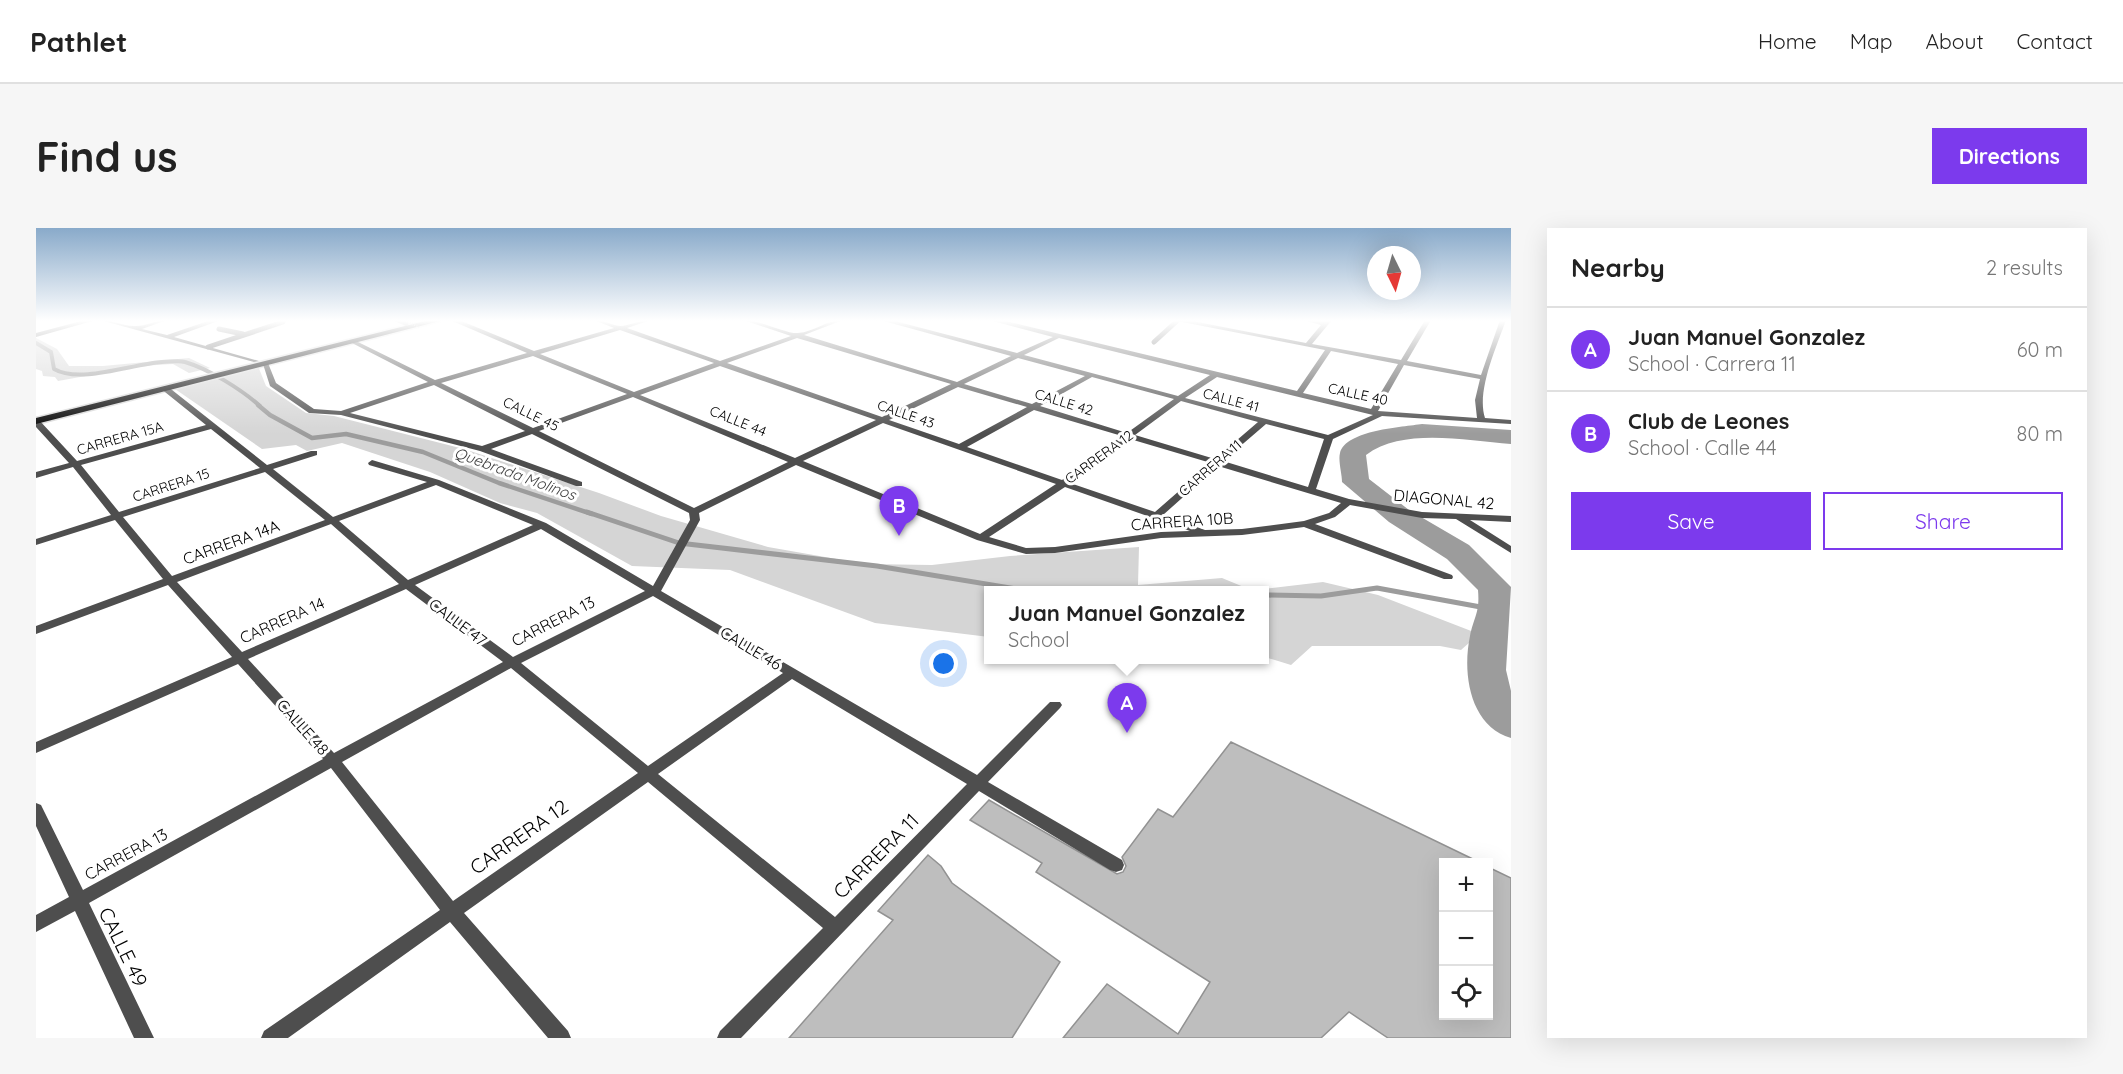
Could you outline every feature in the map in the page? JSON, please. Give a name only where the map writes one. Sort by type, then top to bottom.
[{"type":"main road","points":[[233,369],[268,358]]},
{"type":"main road","points":[[36,414],[291,358]]},
{"type":"main road","points":[[36,421],[164,388],[190,379]]},
{"type":"street","points":[[245,358],[256,361]]},
{"type":"street","name":"CALLE 45","points":[[386,358],[694,512]]},
{"type":"street","points":[[341,413],[435,382],[520,358]]},
{"type":"street","name":"CALLE 44","points":[[548,358],[981,538],[1012,548]]},
{"type":"street","name":"CALLE 43","points":[[707,358],[1206,533]]},
{"type":"street","points":[[483,449],[737,358]]},
{"type":"street","name":"CALLE 42","points":[[873,358],[1374,508]]},
{"type":"street","points":[[656,590],[695,520],[694,512],[796,461],[1017,358]]},
{"type":"street","name":"CALLE 41","points":[[1022,358],[1329,438]]},
{"type":"street","name":"CALLE 40","points":[[1149,358],[1377,413],[1511,422]]},
{"type":"street","points":[[1298,395],[1324,358]]},
{"type":"street","points":[[1374,358],[1484,378]]},
{"type":"street","points":[[1311,491],[1329,438],[1377,413],[1407,358]]},
{"type":"street","points":[[1482,420],[1479,412],[1484,378],[1491,358]]},
{"type":"street","points":[[266,364],[273,384],[312,411],[341,413],[483,449],[579,484]]},
{"type":"street","name":"CARRERA 12","points":[[981,538],[1064,483],[1179,398],[1216,374]]},
{"type":"street","points":[[960,447],[1091,375]]},
{"type":"street","name":"CALLE 47","points":[[164,388],[333,521],[406,584],[512,662],[645,774],[834,927]]},
{"type":"street","name":"CALLE 48","points":[[36,421],[75,464],[169,580],[334,762],[451,911],[561,1038]]},
{"type":"street","name":"CARRERA 11","points":[[1156,516],[1264,421]]},
{"type":"street","name":"CARRERA 15A","points":[[36,475],[211,426]]},
{"type":"street","name":"CARRERA 15","points":[[36,542],[314,453]]},
{"type":"street","name":"CALLE 46","points":[[372,463],[436,482],[542,525],[656,590],[978,785],[1116,865]]},
{"type":"street","name":"CARRERA 14A","points":[[36,630],[436,482]]},
{"type":"street","name":"CARRERA 10B","points":[[1012,548],[1055,550],[1161,535],[1242,532],[1305,524],[1332,515],[1348,502]]},
{"type":"street","name":"DIAGONAL 42","points":[[1374,508],[1422,515],[1511,520]]},
{"type":"street","points":[[1460,518],[1511,550]]},
{"type":"street","points":[[1305,524],[1448,577]]},
{"type":"street","name":"CARRERA 14","points":[[36,748],[542,525]]},
{"type":"street","name":"CARRERA 13","points":[[36,924],[512,662],[656,590]]},
{"type":"street","name":"CARRERA 12","points":[[272,1038],[792,673]]},
{"type":"street","name":"CARRERA 11","points":[[727,1038],[1055,705]]},
{"type":"street","name":"CALLE 49","points":[[36,809],[77,901],[144,1038]]},
{"type":"shaded area","points":[[36,358],[63,358],[69,366],[103,366],[189,358],[210,368],[189,373],[173,364],[141,366],[58,381],[55,377],[43,376],[42,371],[36,369]]},
{"type":"shaded area","points":[[258,366],[266,386],[306,413],[334,416],[464,449],[599,493],[661,516],[768,547],[865,564],[932,565],[1010,556],[1139,547],[1138,585],[1222,578],[1241,586],[984,586],[984,636],[875,623],[730,570],[632,566],[537,513],[500,503],[430,472],[342,443],[307,451],[296,445],[262,449],[175,389]]},
{"type":"shaded area","points":[[1323,582],[1378,595],[1479,634],[1461,650],[1440,646],[1312,646],[1291,665],[1269,658],[1269,588]]},
{"type":"building","points":[[1231,742],[1471,858],[1439,858],[1439,1020],[1493,1020],[1493,869],[1511,878],[1511,1038],[1388,1038],[1349,1012],[1321,1038],[1063,1038],[1107,984],[1178,1034],[1210,982],[1036,872],[1042,863],[970,820],[989,800],[1117,874],[1123,872],[1126,866],[1122,857],[1158,809],[1173,817]]},
{"type":"building","points":[[928,855],[941,866],[952,883],[1060,962],[1012,1038],[789,1038],[893,920],[878,911]]},
{"type":"waterway","name":"Quebrada Molinos","points":[[52,358],[54,369],[78,375],[150,363],[185,362],[225,381],[260,406]]},
{"type":"waterway","name":"Quebrada Molinos","points":[[258,405],[270,415],[312,438],[346,434],[423,452],[499,483],[592,514]]},
{"type":"waterway","points":[[1511,437],[1422,431],[1372,439],[1353,453],[1356,482],[1399,516],[1458,552],[1495,588],[1497,610],[1488,636],[1487,670],[1495,709],[1511,724]]},
{"type":"waterway","name":"Quebrada Molinos","points":[[587,512],[679,543],[877,566],[998,586]]},
{"type":"waterway","name":"Quebrada Molinos","points":[[1269,595],[1321,596],[1377,588],[1497,610]]},
{"type":"place","name":"Club de Leones","points":[[899,536]]},
{"type":"place","name":"Juan Manuel Gonzalez","points":[[1127,733]]}]
